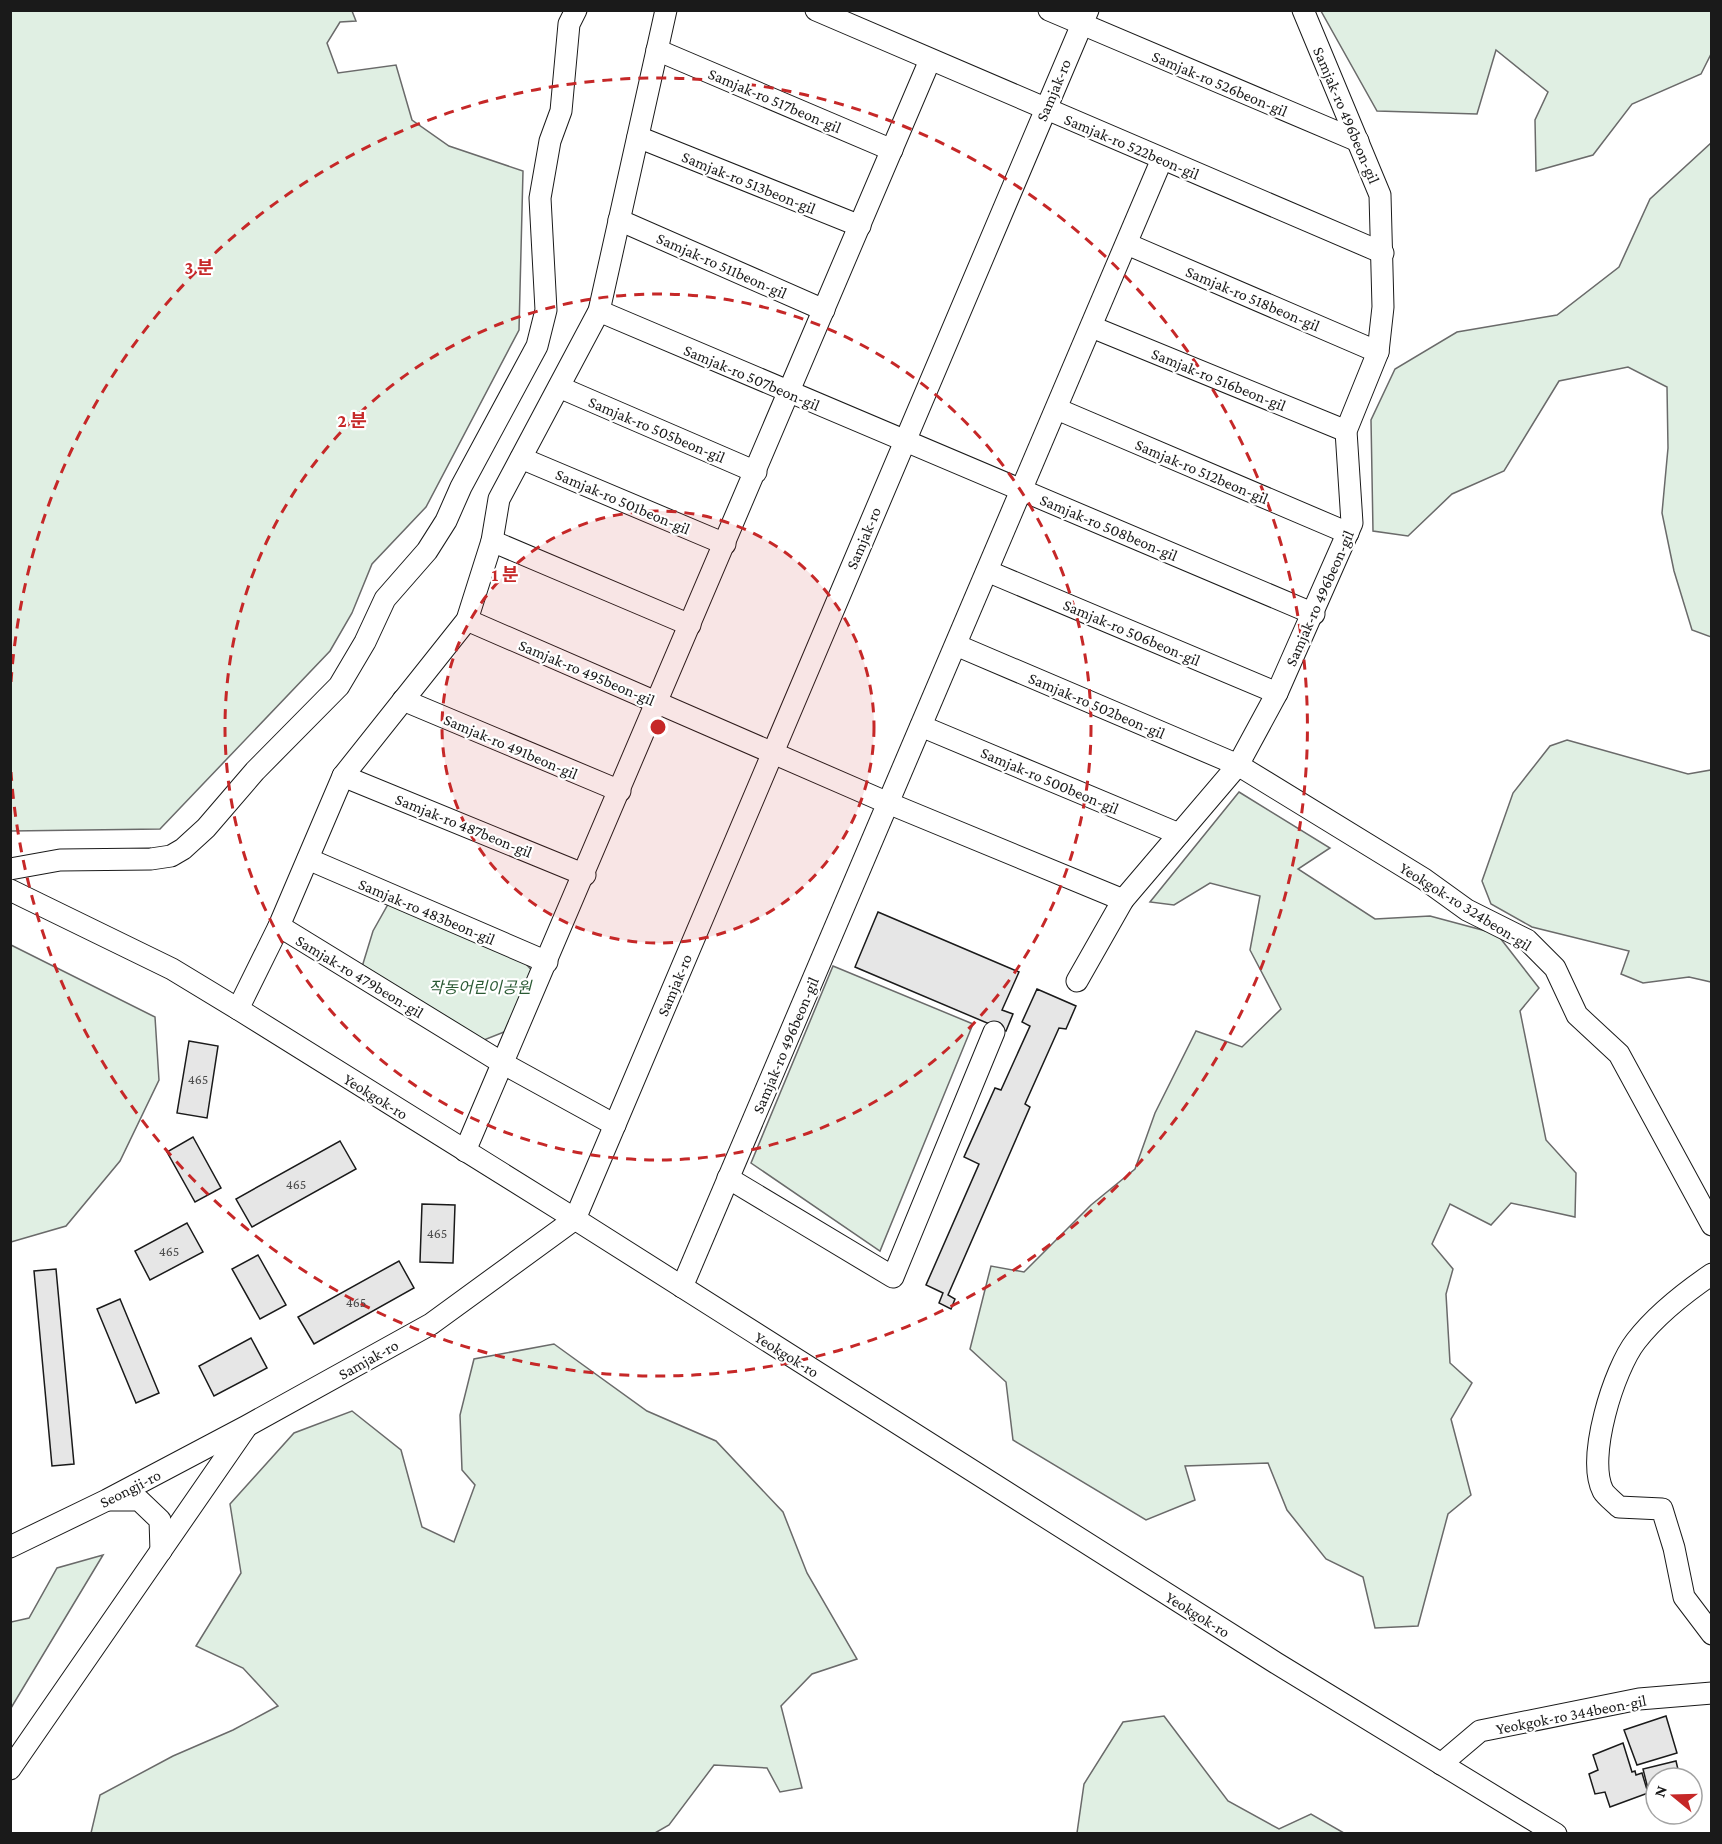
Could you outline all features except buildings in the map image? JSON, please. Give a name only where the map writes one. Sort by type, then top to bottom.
[{"type":"street","points":[[10,869],[60,860],[151,859],[171,856],[194,841],[255,771],[339,686],[365,642],[385,599],[427,551],[446,521],[461,488],[537,346],[546,310],[540,198],[550,141],[561,111],[569,24],[576,10]]},
{"type":"street","points":[[467,620],[492,541],[499,499],[599,311],[666,10]]},
{"type":"street","name":"Samjak-ro 522beon-gil","points":[[816,10],[1383,254]]},
{"type":"street","name":"Samjak-ro 526beon-gil","points":[[1049,10],[1084,18],[1358,141]]},
{"type":"street","name":"Samjak-ro 496beon-gil","points":[[1077,981],[1123,900],[1238,765],[1277,693],[1314,614],[1352,523],[1346,431],[1378,352],[1383,307],[1380,195],[1300,13]]},
{"type":"street","name":"Samjak-ro","points":[[10,1769],[247,1426],[431,1324],[575,1219],[1084,18]]},
{"type":"street","name":"Samjak-ro 517beon-gil","points":[[657,50],[892,150]]},
{"type":"street","points":[[465,1151],[585,875],[930,60]]},
{"type":"street","name":"Samjak-ro 513beon-gil","points":[[638,137],[860,226]]},
{"type":"street","name":"Samjak-ro 496beon-gil","points":[[682,1287],[1162,159]]},
{"type":"street","name":"Samjak-ro 511beon-gil","points":[[619,220],[824,310]]},
{"type":"street","name":"Samjak-ro 518beon-gil","points":[[1127,244],[1378,352]]},
{"type":"street","name":"Samjak-ro 507beon-gil","points":[[599,311],[904,442]]},
{"type":"street","name":"Samjak-ro 516beon-gil","points":[[1092,327],[1346,431]]},
{"type":"street","name":"Samjak-ro 505beon-gil","points":[[559,387],[756,472]]},
{"type":"street","name":"Samjak-ro 512beon-gil","points":[[1057,409],[1348,532]]},
{"type":"street","name":"Samjak-ro 508beon-gil","points":[[904,442],[1314,614]]},
{"type":"street","name":"Samjak-ro 501beon-gil","points":[[521,458],[725,544]]},
{"type":"street","points":[[492,541],[690,625]]},
{"type":"street","name":"Samjak-ro 506beon-gil","points":[[987,571],[1277,693]]},
{"type":"street","name":"Samjak-ro 495beon-gil","points":[[467,620],[773,752]]},
{"type":"street","name":"Samjak-ro 479beon-gil","points":[[467,620],[343,776],[279,926],[504,1064],[615,1125]]},
{"type":"street","name":"Samjak-ro 502beon-gil","points":[[956,645],[1238,765]]},
{"type":"street","name":"Samjak-ro 491beon-gil","points":[[403,700],[620,791]]},
{"type":"street","name":"Samjak-ro 500beon-gil","points":[[921,726],[1179,834]]},
{"type":"street","points":[[773,752],[888,803],[1123,900]]},
{"type":"street","name":"Yeokgok-ro 324beon-gil","points":[[1238,765],[1424,879],[1467,910],[1527,940],[1555,968],[1577,1015],[1619,1054],[1712,1225]]},
{"type":"street","name":"Samjak-ro 487beon-gil","points":[[343,776],[585,875]]},
{"type":"street","name":"Samjak-ro 483beon-gil","points":[[308,859],[547,962]]},
{"type":"street","name":"Yeokgok-ro","points":[[10,890],[172,969],[238,1009],[575,1219],[1276,1663],[1556,1833]]},
{"type":"street","points":[[238,1009],[279,926]]},
{"type":"street","points":[[729,1178],[893,1276],[994,1032]]},
{"type":"street","points":[[1712,1274],[1677,1298],[1635,1343],[1607,1400],[1597,1459],[1603,1491],[1619,1507],[1662,1509],[1674,1548],[1684,1597],[1712,1634]]},
{"type":"street","name":"Seongji-ro","points":[[10,1546],[107,1500],[247,1426]]},
{"type":"street","points":[[107,1500],[139,1500],[160,1520],[161,1551]]},
{"type":"street","name":"Yeokgok-ro 344beon-gil","points":[[1442,1764],[1480,1731],[1639,1699],[1712,1693]]},
{"type":"green space","points":[[10,11],[352,11],[356,21],[340,22],[327,43],[338,73],[396,65],[412,120],[449,146],[523,171],[519,330],[426,507],[372,564],[352,613],[330,651],[160,829],[11,831]]},
{"type":"green space","points":[[1321,11],[1711,11],[1711,54],[1701,74],[1632,104],[1593,155],[1536,171],[1535,120],[1548,92],[1496,50],[1477,114],[1377,111]]},
{"type":"green space","points":[[1711,143],[1711,637],[1692,630],[1674,571],[1662,513],[1668,448],[1667,387],[1628,367],[1559,381],[1504,471],[1452,494],[1408,536],[1373,531],[1371,420],[1395,369],[1457,332],[1557,315],[1619,267],[1650,199]]},
{"type":"green space","points":[[1567,740],[1688,774],[1711,770],[1711,982],[1689,977],[1643,983],[1621,974],[1629,951],[1532,927],[1491,904],[1482,881],[1513,793],[1550,746]]},
{"type":"green space","points":[[1239,792],[1330,848],[1298,869],[1375,919],[1430,916],[1497,934],[1539,988],[1520,1011],[1546,1140],[1576,1173],[1575,1217],[1511,1203],[1491,1225],[1450,1204],[1432,1244],[1453,1269],[1446,1294],[1450,1363],[1472,1383],[1451,1419],[1471,1495],[1448,1514],[1418,1626],[1375,1628],[1363,1577],[1326,1559],[1287,1510],[1268,1463],[1185,1466],[1195,1500],[1146,1520],[1013,1440],[1006,1382],[970,1349],[991,1266],[1024,1272],[1091,1205],[1135,1169],[1155,1113],[1196,1031],[1242,1047],[1281,1009],[1250,950],[1260,896],[1210,883],[1174,905],[1150,902]]},
{"type":"green space","name":"작동어린이공원","points":[[391,899],[514,951],[536,975],[514,1028],[479,1042],[362,967],[373,931]]},
{"type":"green space","points":[[11,945],[155,1017],[159,1080],[120,1161],[66,1226],[11,1242]]},
{"type":"green space","points":[[833,966],[973,1024],[880,1251],[751,1163]]},
{"type":"green space","points":[[554,1344],[647,1411],[716,1441],[783,1512],[807,1573],[857,1659],[812,1674],[781,1706],[802,1788],[780,1792],[767,1768],[714,1765],[669,1825],[655,1833],[91,1833],[100,1795],[173,1756],[233,1730],[278,1706],[243,1668],[196,1646],[241,1573],[230,1504],[294,1433],[352,1411],[401,1450],[422,1527],[454,1542],[475,1485],[462,1470],[460,1415],[474,1359]]},
{"type":"green space","points":[[103,1555],[11,1708],[11,1622],[29,1618],[57,1568]]},
{"type":"green space","points":[[1164,1716],[1228,1801],[1279,1829],[1311,1814],[1344,1833],[1077,1833],[1084,1784],[1123,1722]]}]
